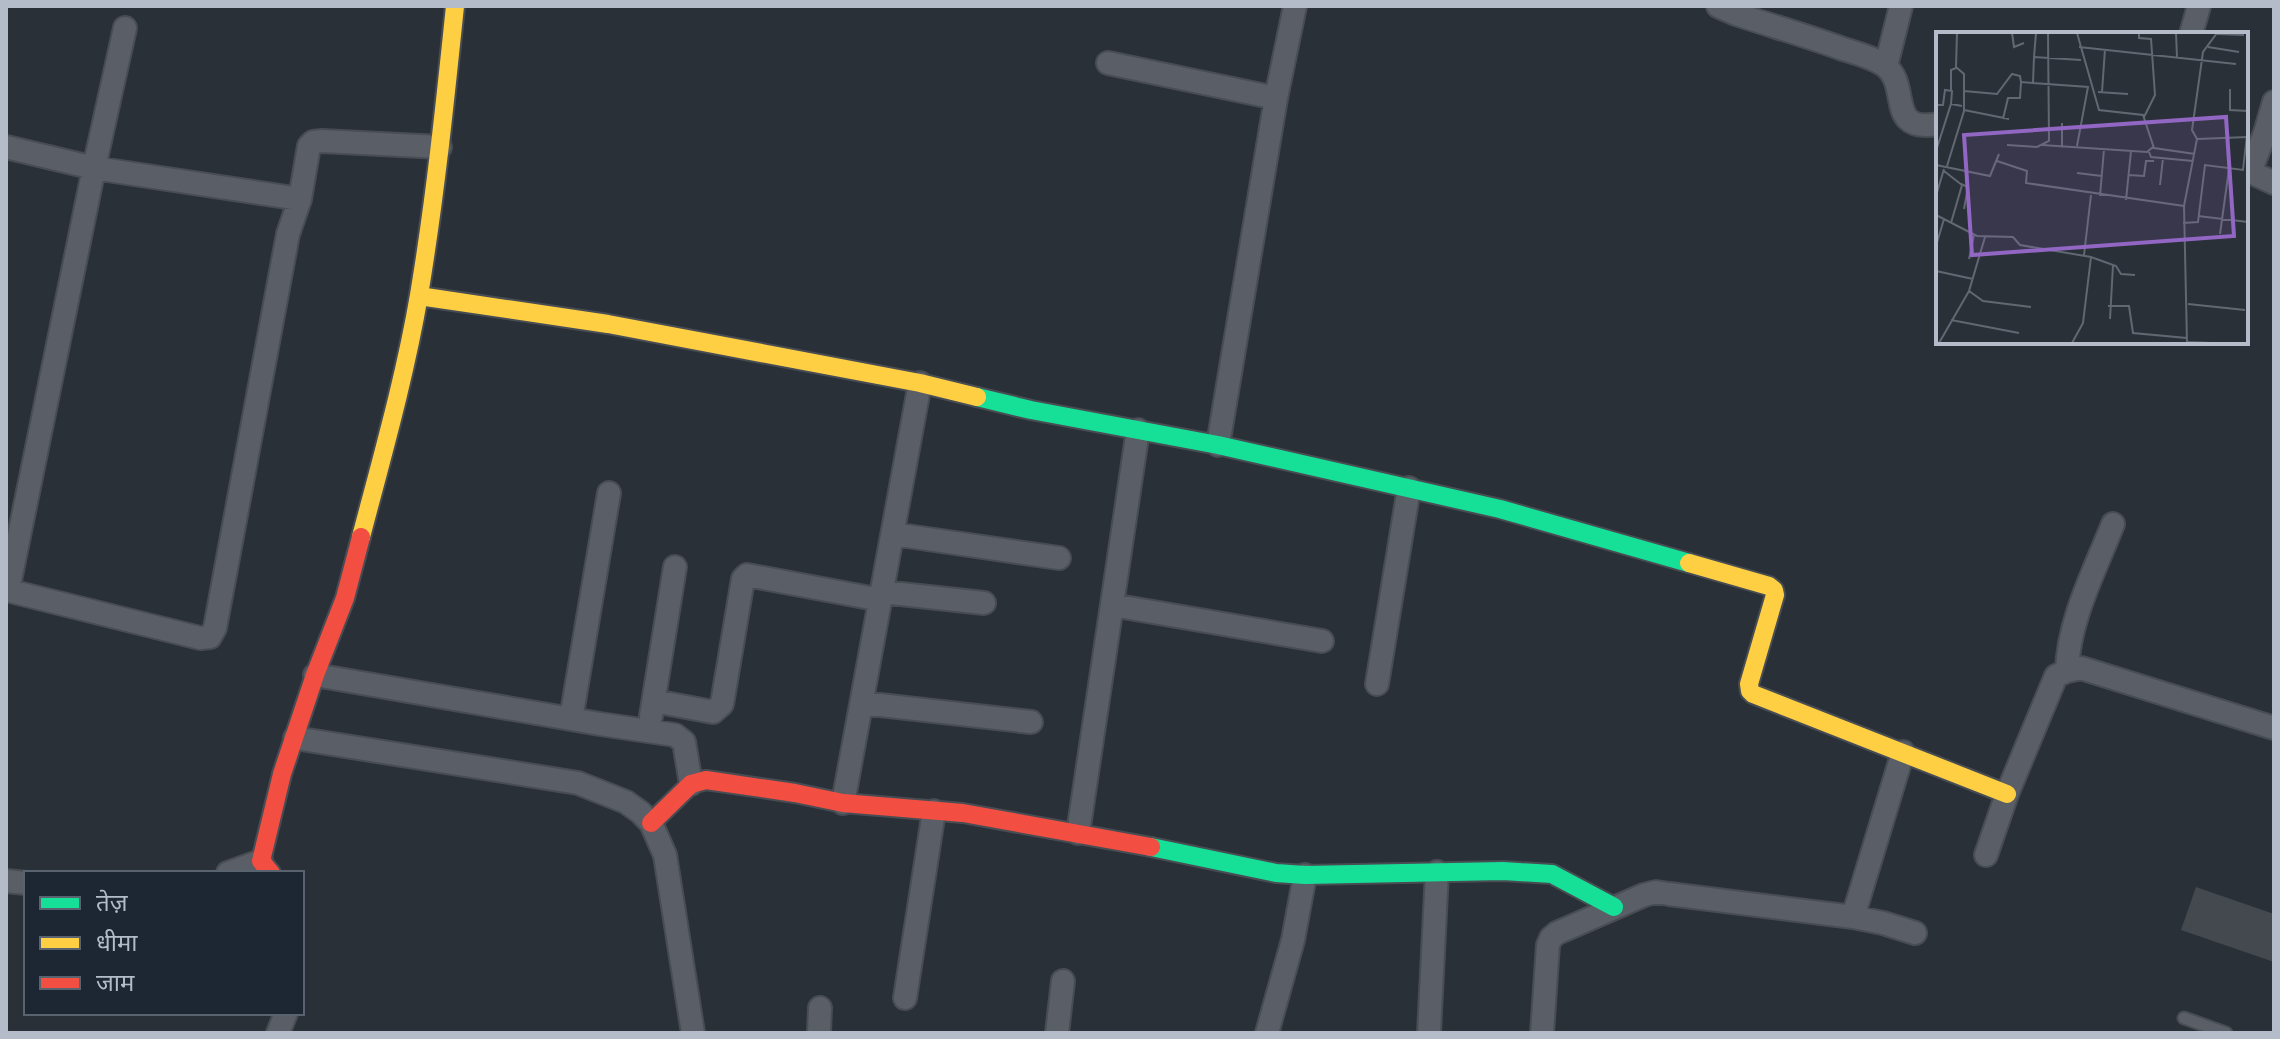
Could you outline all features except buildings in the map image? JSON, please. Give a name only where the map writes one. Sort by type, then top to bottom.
[{"type":"street","points":[[241,871],[266,867],[282,774],[345,598],[397,402],[419,296],[440,147],[455,6]]},
{"type":"street","points":[[1218,445],[1276,98],[1295,6]]},
{"type":"street","points":[[1718,6],[1886,66],[1909,122],[1922,127],[1936,124]]},
{"type":"street","points":[[1886,66],[1901,6]]},
{"type":"street","points":[[2192,32],[2199,6]]},
{"type":"street","points":[[125,28],[7,590],[200,638],[210,637],[215,628],[288,234],[300,199],[307,151],[313,142],[440,147]]},
{"type":"street","points":[[1108,63],[1276,98]]},
{"type":"street","points":[[2274,102],[2265,133],[2248,171],[2274,183]]},
{"type":"street","points":[[6,147],[94,168],[300,199]]},
{"type":"street","points":[[419,296],[608,324],[920,383],[1031,410],[1218,445],[1500,509],[1769,586],[1775,595],[1749,684],[1753,694],[2007,794]]},
{"type":"street","points":[[843,803],[920,383]]},
{"type":"street","points":[[1078,833],[1138,430]]},
{"type":"street","points":[[1377,684],[1409,488]]},
{"type":"street","points":[[571,719],[609,493]]},
{"type":"street","points":[[2067,671],[2067,651],[2072,631],[2113,524]]},
{"type":"street","points":[[893,534],[1059,558]]},
{"type":"street","points":[[648,731],[675,567]]},
{"type":"street","points":[[654,701],[713,712],[719,709],[743,579],[747,575],[881,596],[984,603]]},
{"type":"street","points":[[1112,605],[1322,641]]},
{"type":"street","points":[[1986,855],[2007,794],[2056,676],[2067,671],[2081,668],[2274,728]]},
{"type":"street","points":[[315,675],[675,735],[684,742],[691,784]]},
{"type":"street","points":[[862,703],[1031,722]]},
{"type":"street","points":[[295,738],[578,783],[626,802],[651,823],[665,855],[693,1033]]},
{"type":"street","points":[[1853,917],[1903,752]]},
{"type":"street","points":[[651,823],[691,784],[706,780],[843,803],[963,813],[1276,873],[1503,871],[1552,874],[1614,907]]},
{"type":"street","points":[[905,998],[934,811]]},
{"type":"street","points":[[1429,1033],[1437,872]]},
{"type":"street","points":[[1267,1033],[1293,940],[1305,875]]},
{"type":"street","points":[[1542,1033],[1551,938],[1644,895],[1656,892],[1853,917],[1915,933]]},
{"type":"street","points":[[1057,1033],[1063,981]]},
{"type":"street","points":[[819,1033],[820,1008]]},
{"type":"lane","points":[[2184,1018],[2226,1033]]},
{"type":"traffic: fast","points":[[977,397],[1218,445],[1500,509],[1689,563]]},
{"type":"traffic: fast","points":[[1151,847],[1276,873],[1305,875],[1503,871],[1552,874],[1614,907]]},
{"type":"traffic: slow","points":[[361,537],[400,387],[419,295],[435,187],[455,6]]},
{"type":"traffic: slow","points":[[419,296],[608,324],[920,383],[977,397]]},
{"type":"traffic: slow","points":[[1689,563],[1774,590],[1749,684],[1753,694],[2007,794]]},
{"type":"traffic: jam","points":[[269,871],[261,861],[282,774],[345,598],[361,537]]},
{"type":"traffic: jam","points":[[651,823],[691,784],[706,780],[843,803],[963,813],[1151,847]]}]
